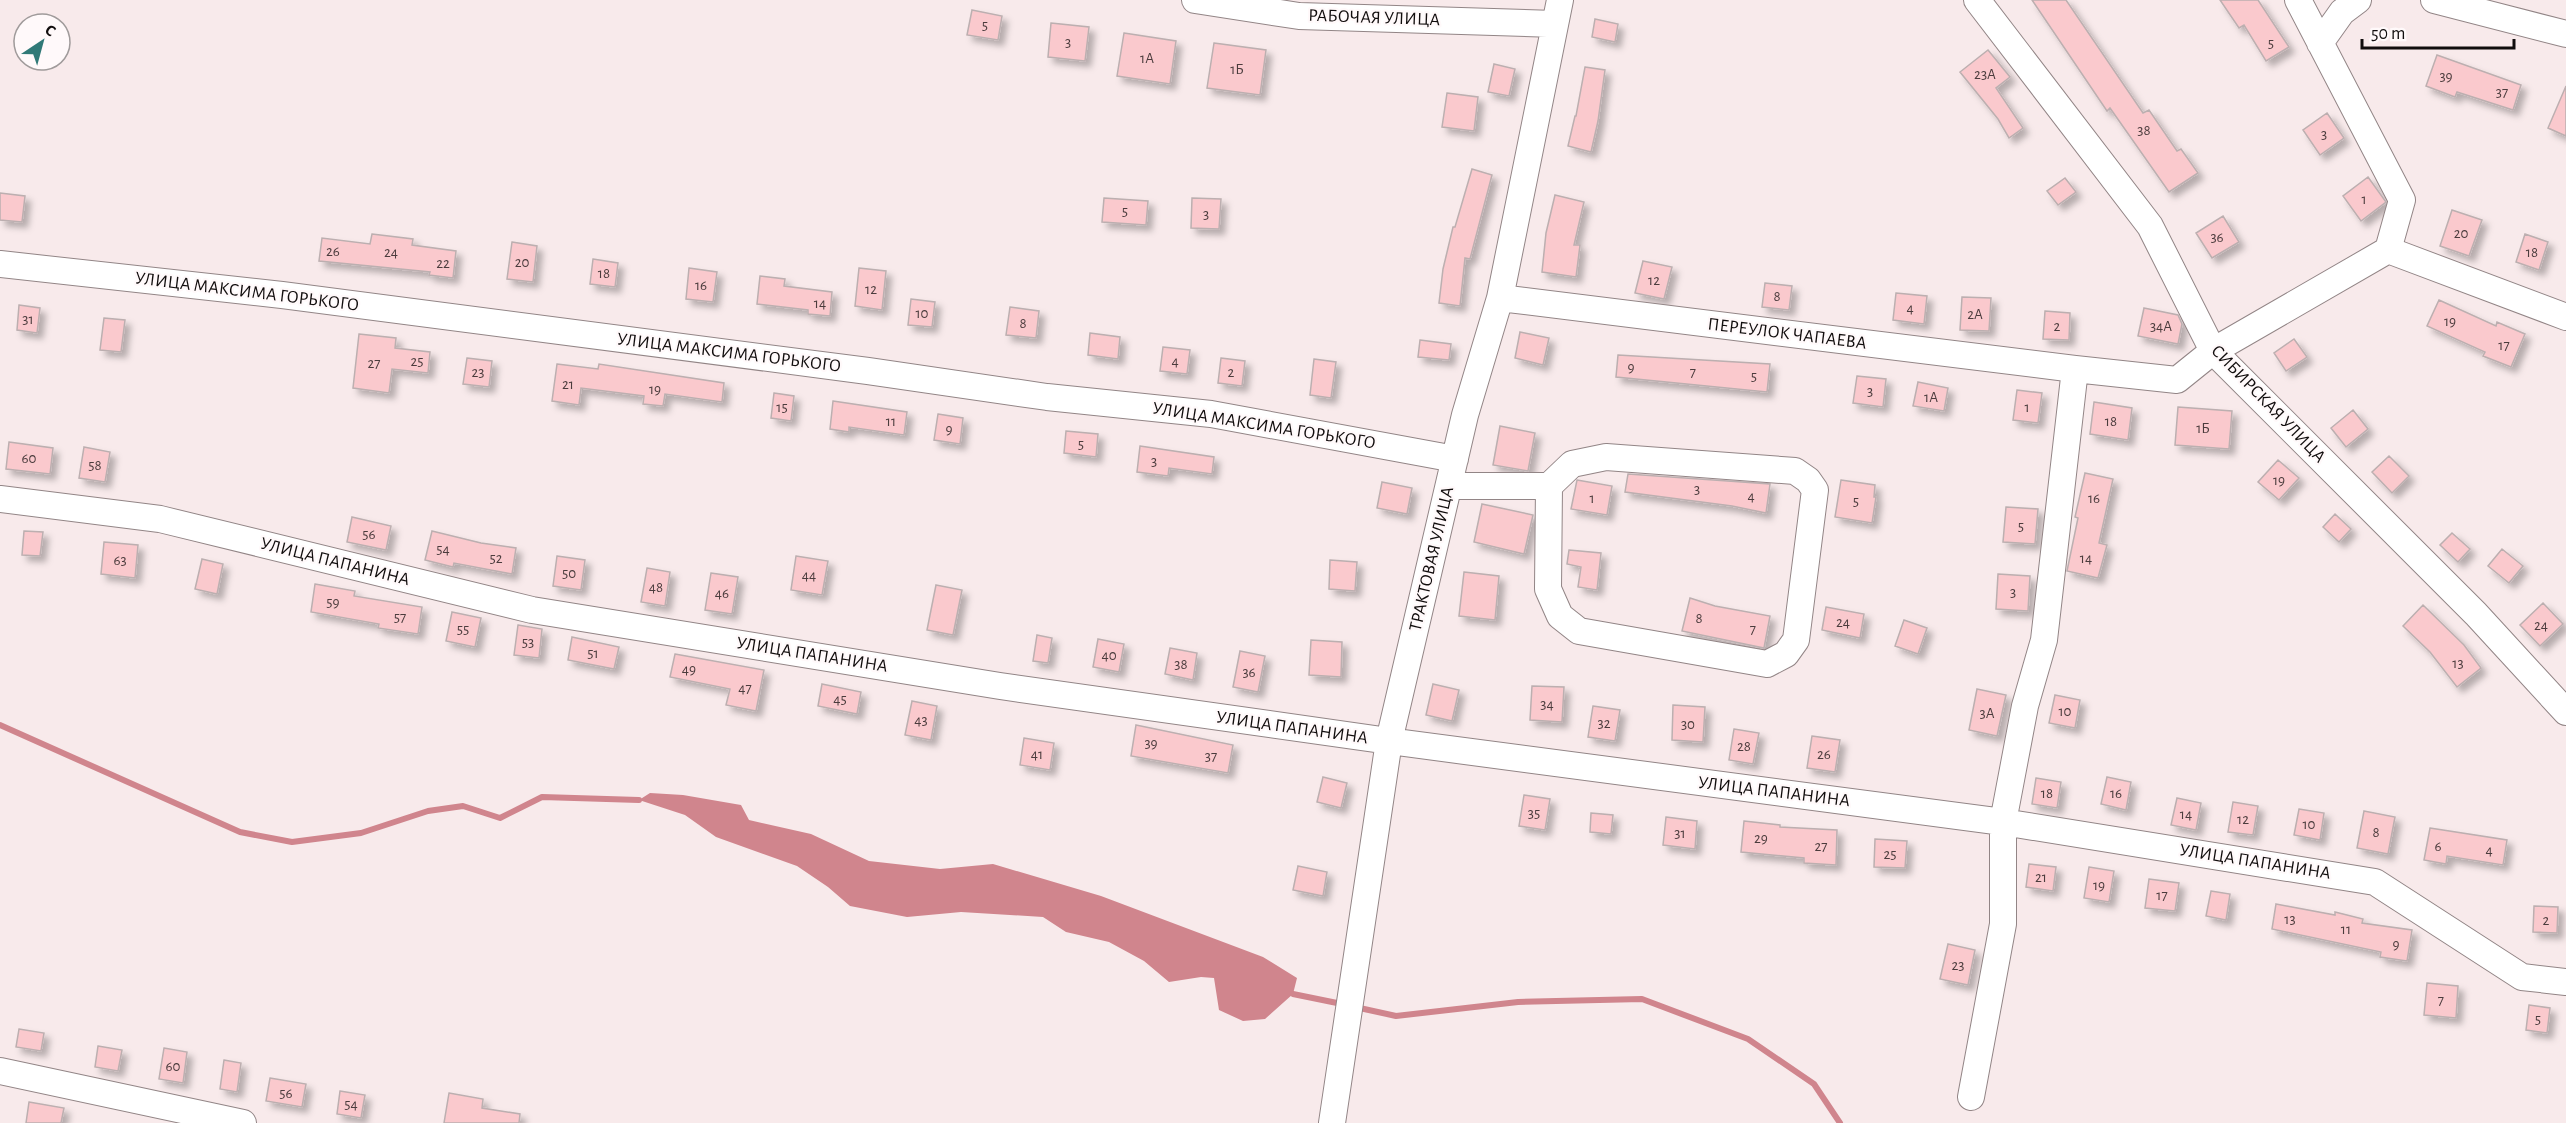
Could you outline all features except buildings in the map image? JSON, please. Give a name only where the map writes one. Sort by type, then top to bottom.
[{"type":"street","name":"РАБОЧАЯ УЛИЦА","points":[[1195,0],[1299,16],[1557,12]]},
{"type":"street","name":"СИБИРСКАЯ УЛИЦА","points":[[1977,0],[2150,226],[2213,351],[2476,614],[2566,712]]},
{"type":"street","points":[[2298,0],[2402,200],[2388,250],[2566,318]]},
{"type":"street","points":[[2320,43],[2343,12],[2358,0]]},
{"type":"street","points":[[2434,0],[2566,34]]},
{"type":"street","name":"ТРАКТОВАЯ УЛИЦА","points":[[1332,1123],[1389,741],[1465,415],[1500,298],[1557,12]]},
{"type":"street","name":"ПЕРЕУЛОК ЧАПАЕВА","points":[[1500,298],[2177,380],[2213,351],[2388,250]]},
{"type":"street","name":"УЛИЦА МАКСИМА ГОРЬКОГО","points":[[0,264],[293,297],[868,370],[1047,397],[1211,414],[1455,459]]},
{"type":"street","points":[[1971,1097],[2003,924],[2003,822],[2025,706],[2044,640],[2074,369]]},
{"type":"street","points":[[1449,486],[1549,486],[1572,464],[1606,457],[1795,471],[1808,480],[1815,490],[1796,640],[1786,654],[1767,664],[1578,631],[1560,616],[1548,589],[1549,486]]},
{"type":"street","name":"УЛИЦА ПАПАНИНА","points":[[0,499],[160,519],[532,610],[1000,686],[1389,741],[2003,822],[2375,882],[2522,977],[2566,982]]},
{"type":"street","points":[[0,1071],[243,1123]]},
{"type":"shaded area","points":[[650,793],[683,795],[741,805],[749,820],[811,834],[869,861],[940,869],[993,864],[1101,896],[1263,957],[1297,978],[1293,994],[1265,1019],[1243,1021],[1219,1010],[1214,978],[1201,977],[1169,982],[1144,961],[1109,942],[1066,932],[1043,917],[961,912],[907,917],[850,906],[828,887],[797,866],[716,837],[685,815],[639,800]]},
{"type":"waterway","points":[[0,725],[240,832],[292,842],[361,833],[428,811],[463,806],[500,818],[542,797],[639,800]]},
{"type":"waterway","points":[[1293,994],[1342,1004]]},
{"type":"waterway","points":[[1355,1007],[1396,1016],[1518,1002],[1642,999],[1748,1039],[1814,1084],[1840,1123]]}]
